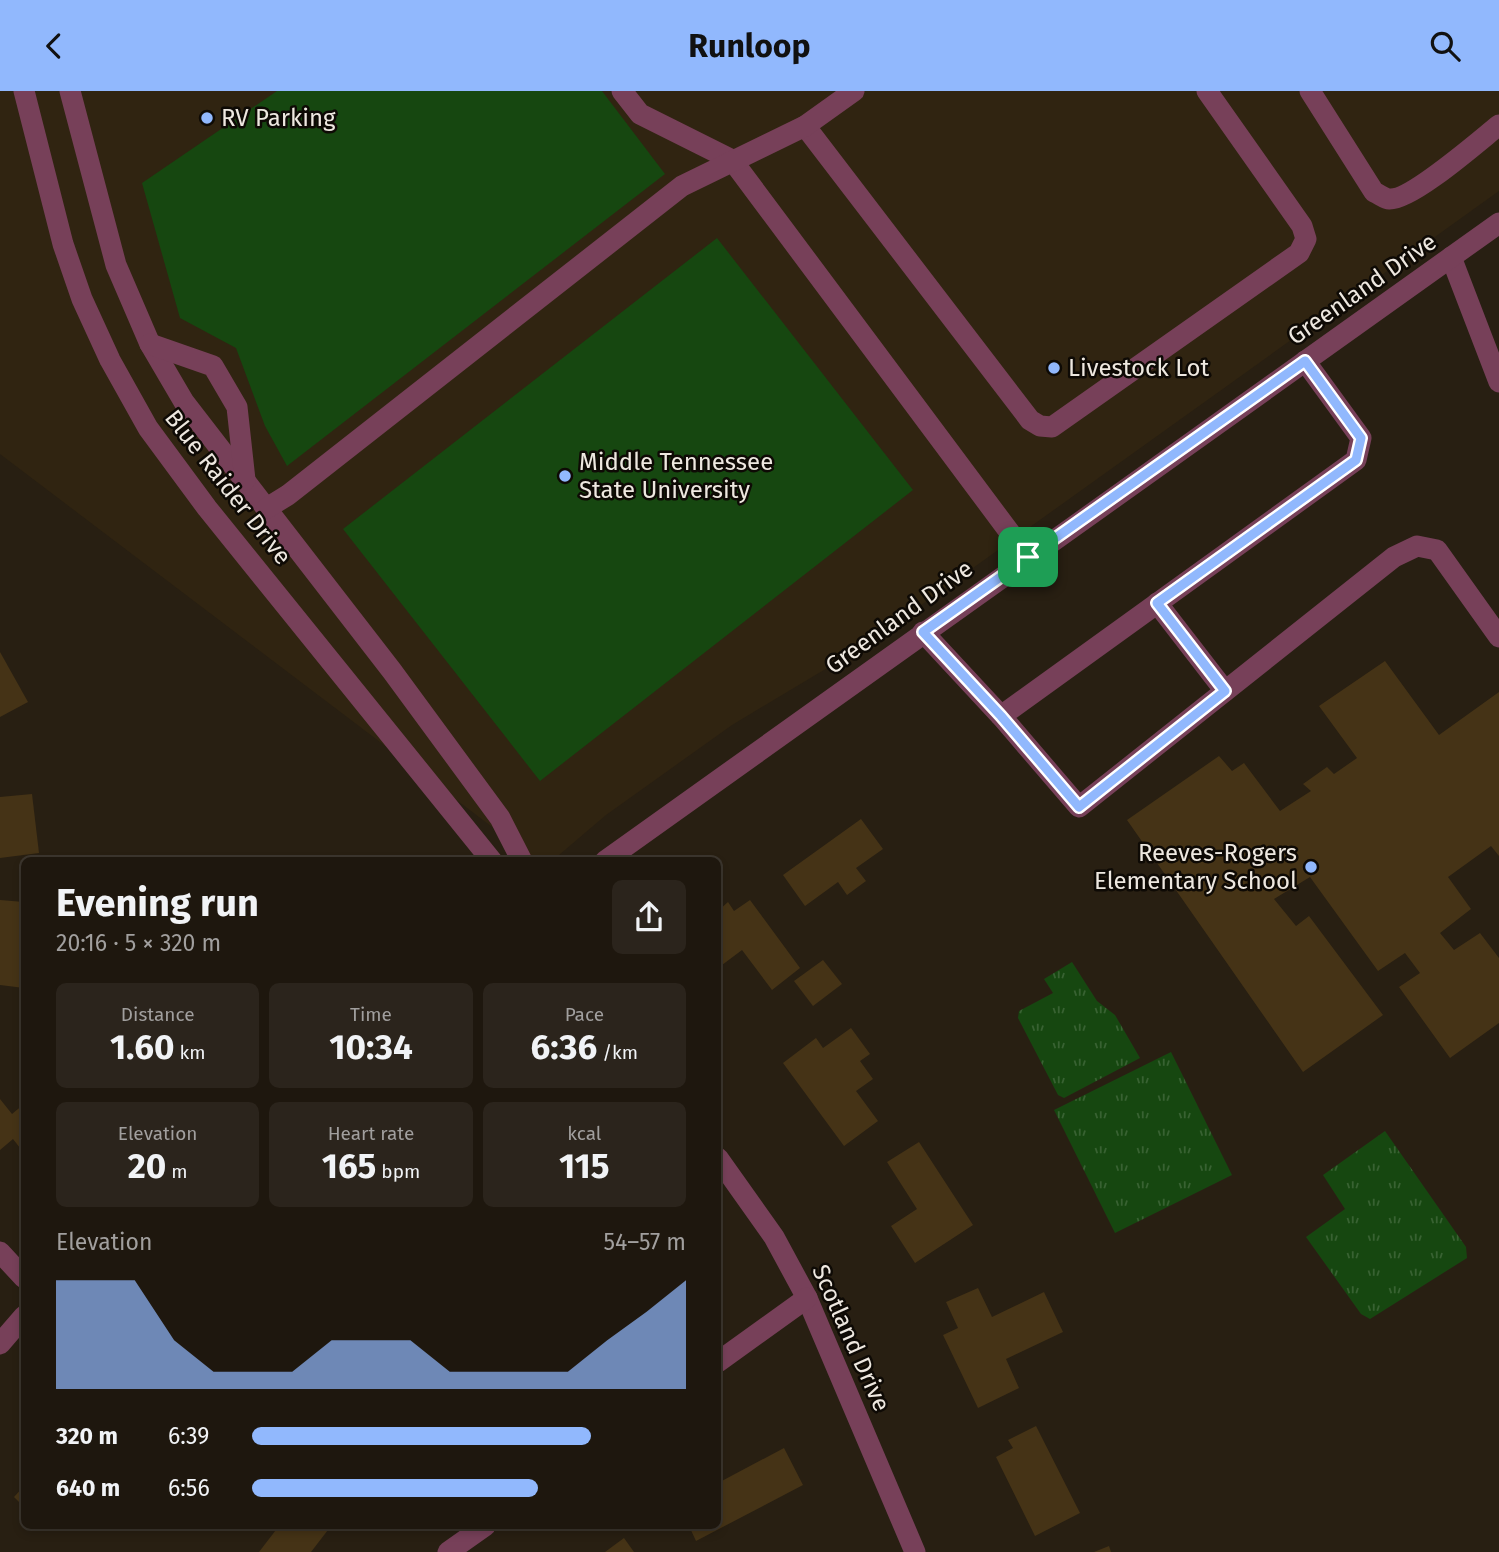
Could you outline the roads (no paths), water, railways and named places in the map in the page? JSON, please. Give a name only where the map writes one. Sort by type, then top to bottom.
[{"type":"street","name":"Blue Raider Drive","points":[[23,91],[63,244],[82,299],[110,359],[148,428],[207,508],[489,857]]},
{"type":"street","name":"Blue Raider Drive","points":[[70,91],[116,265],[150,344],[184,401],[392,671],[500,818],[520,857]]},
{"type":"street","points":[[622,91],[640,114],[732,160],[1028,557]]},
{"type":"street","points":[[267,508],[288,495],[682,186],[805,126],[854,91]]},
{"type":"street","points":[[805,126],[1030,420],[1040,426],[1052,427],[1300,253],[1306,239],[1302,226],[1207,91]]},
{"type":"street","points":[[1310,91],[1374,192],[1388,199],[1400,197],[1441,172],[1499,125]]},
{"type":"street","name":"Greenland Drive","points":[[611,857],[1499,223]]},
{"type":"street","points":[[1451,257],[1499,382]]},
{"type":"street","points":[[150,344],[213,366],[237,407],[246,482]]},
{"type":"street","points":[[1001,716],[1356,460],[1361,438],[1305,361]]},
{"type":"street","points":[[923,632],[1001,716],[1079,807],[1394,557],[1417,546],[1437,550],[1499,637]]},
{"type":"street","points":[[1157,603],[1225,691]]},
{"type":"street","name":"Scotland Drive","points":[[721,1162],[774,1237],[807,1298],[915,1552]]},
{"type":"street","points":[[0,1252],[21,1275]]},
{"type":"street","points":[[721,1360],[807,1298]]},
{"type":"street","points":[[0,1344],[21,1320]]},
{"type":"street","points":[[448,1552],[481,1529]]},
{"type":"place","name":"RV Parking","points":[[207,118]]},
{"type":"place","name":"Livestock Lot","points":[[1054,368]]},
{"type":"place","name":"Middle Tennessee State University","points":[[565,476]]},
{"type":"place","name":"Reeves-Rogers Elementary School","points":[[1311,867]]}]
